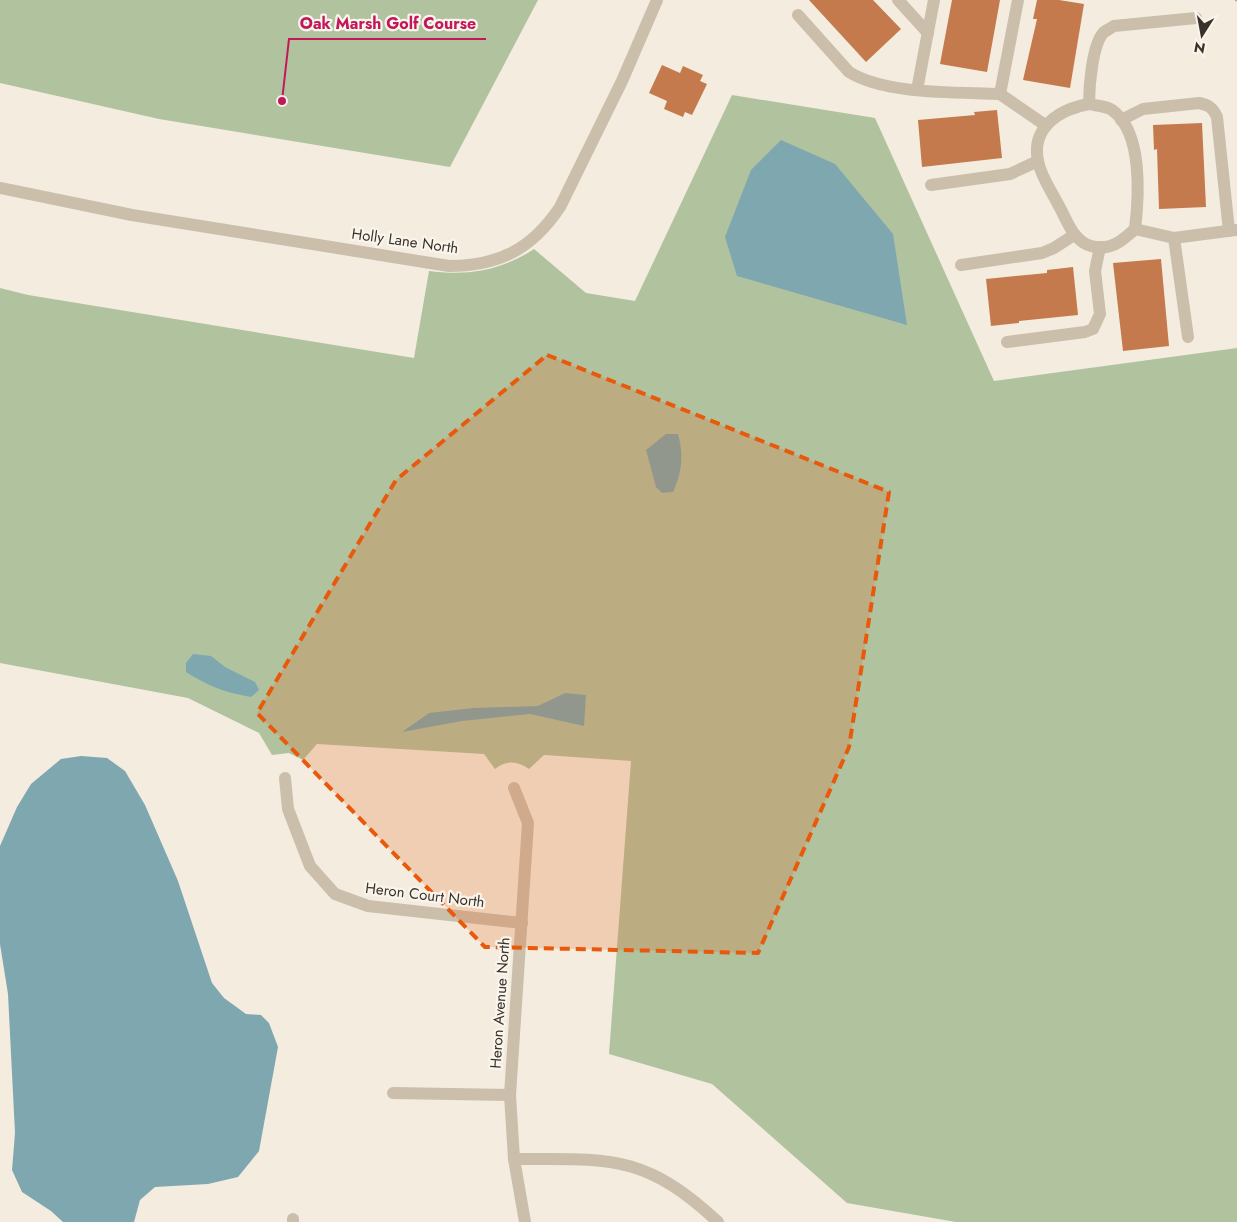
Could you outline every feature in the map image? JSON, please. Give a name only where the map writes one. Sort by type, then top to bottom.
[{"type":"street","name":"Holly Lane North","points":[[0,188],[132,214],[449,266],[472,266],[494,261],[515,252],[532,240],[548,224],[560,207],[622,81],[656,0]]},
{"type":"street","points":[[898,0],[928,33]]},
{"type":"street","points":[[917,90],[934,0]]},
{"type":"street","points":[[1000,94],[1018,0]]},
{"type":"street","points":[[798,15],[854,76],[868,81],[917,90],[1000,94],[1045,125]]},
{"type":"street","points":[[1089,104],[1088,88],[1097,43],[1103,33],[1114,26],[1196,18]]},
{"type":"street","points":[[1121,120],[1143,109],[1199,103],[1208,104],[1214,110],[1217,117],[1233,230],[1174,238],[1135,230],[1117,244],[1108,248],[1090,246],[1074,235],[1038,161],[1038,138],[1045,125],[1061,113],[1089,104],[1112,110],[1129,131],[1136,160],[1135,230]]},
{"type":"street","points":[[931,185],[1010,174],[1038,161]]},
{"type":"street","points":[[961,265],[1042,253],[1054,248],[1074,235]]},
{"type":"street","points":[[1174,238],[1188,337]]},
{"type":"street","points":[[1007,342],[1085,332],[1093,329],[1100,314],[1096,271],[1100,247]]},
{"type":"street","name":"Heron Court North","points":[[285,778],[288,809],[310,866],[335,894],[368,906],[522,923]]},
{"type":"street","name":"Heron Avenue North","points":[[514,788],[528,823],[510,1095],[514,1159],[525,1222]]},
{"type":"street","points":[[394,1093],[510,1095]]},
{"type":"street","points":[[514,1159],[597,1159],[640,1168],[677,1187],[718,1222]]},
{"type":"highlighted area","points":[[547,355],[889,492],[849,747],[758,953],[485,947],[257,713],[396,480]]},
{"type":"green space","points":[[0,0],[538,0],[450,167],[159,119],[0,83]]},
{"type":"green space","points":[[732,95],[875,118],[994,381],[1237,348],[1237,1222],[956,1222],[847,1203],[712,1084],[609,1054],[631,761],[544,755],[529,769],[520,764],[507,763],[495,769],[484,754],[317,744],[303,760],[289,753],[272,755],[259,733],[188,698],[0,663],[0,288],[28,295],[414,358],[429,271],[457,273],[483,270],[509,262],[534,249],[586,293],[635,301]]},
{"type":"water","points":[[781,140],[835,164],[893,234],[907,325],[737,276],[725,237],[751,170]]},
{"type":"water","points":[[666,434],[678,434],[681,464],[673,492],[662,493],[656,487],[646,450]]},
{"type":"water","points":[[193,654],[211,656],[225,667],[255,682],[259,690],[251,697],[225,691],[203,682],[186,672],[186,663]]},
{"type":"water","points":[[565,693],[586,695],[584,726],[530,714],[462,721],[402,732],[429,713],[473,708],[538,706]]},
{"type":"water","points":[[81,756],[107,758],[125,771],[145,805],[178,881],[212,983],[224,998],[246,1014],[261,1015],[269,1023],[278,1047],[259,1151],[238,1177],[208,1184],[155,1187],[140,1200],[134,1222],[63,1222],[51,1211],[22,1192],[12,1170],[15,1133],[8,994],[0,944],[0,846],[17,807],[31,784],[61,759]]},
{"type":"building","points":[[809,0],[873,0],[901,29],[866,62]]},
{"type":"building","points":[[952,0],[1000,0],[987,72],[940,64]]},
{"type":"building","points":[[1037,0],[1059,0],[1084,4],[1070,88],[1023,80],[1037,19],[1033,19]]},
{"type":"building","points":[[662,65],[680,73],[683,66],[703,75],[700,81],[707,84],[692,115],[685,112],[683,117],[664,109],[667,101],[649,93]]},
{"type":"building","points":[[997,110],[1002,158],[922,167],[918,120],[975,115],[974,112]]},
{"type":"building","points":[[1202,123],[1206,207],[1159,209],[1157,149],[1154,150],[1153,125]]},
{"type":"building","points":[[1161,259],[1169,346],[1123,351],[1113,263]]},
{"type":"building","points":[[1073,267],[1078,315],[991,326],[986,279],[1047,273],[1047,270]]},
{"type":"place","name":"Oak Marsh Golf Course","points":[[282,101]]}]
